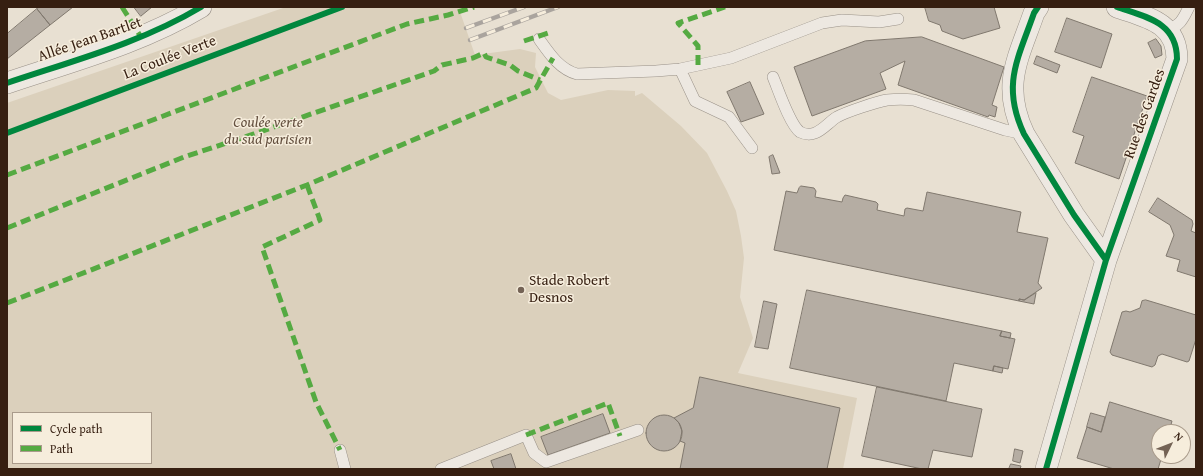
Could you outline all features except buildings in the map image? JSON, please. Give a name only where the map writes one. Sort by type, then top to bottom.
[{"type":"street","name":"Allée Jean Bartlet","points":[[7,83],[141,37],[179,20],[201,7]]},
{"type":"street","points":[[1038,7],[1034,13],[1014,73],[1012,85],[1018,121],[1024,134],[1074,215],[1106,260]]},
{"type":"street","points":[[1117,7],[1154,21],[1168,30]]},
{"type":"street","name":"Rue des Gardes","points":[[1046,469],[1106,260],[1176,66],[1176,44],[1168,30]]},
{"type":"lane","points":[[1168,30],[1177,26],[1182,21],[1189,7]]},
{"type":"lane","points":[[539,39],[559,64],[570,72],[577,74],[656,71],[680,69],[731,58],[822,23],[842,20],[879,22],[898,19]]},
{"type":"lane","points":[[680,69],[695,101],[729,117],[752,148]]},
{"type":"lane","points":[[773,77],[794,125],[800,132],[807,134],[813,134],[820,131],[840,116],[885,100],[899,99],[914,100],[1005,130],[1024,134]]},
{"type":"lane","points":[[441,469],[526,435],[534,454],[546,462],[638,430]]},
{"type":"lane","points":[[340,450],[345,469]]},
{"type":"green space","name":"Coulée verte du sud parisien","points":[[286,7],[463,7],[459,9],[475,55],[520,49],[536,53],[535,67],[548,93],[561,100],[608,90],[635,91],[635,96],[642,93],[681,126],[707,153],[736,211],[744,258],[740,297],[753,338],[738,373],[857,398],[843,469],[7,469],[7,103]]},
{"type":"railway","points":[[466,28],[524,7]]},
{"type":"railway","points":[[470,40],[558,7]]},
{"type":"marked path","points":[[122,7],[141,37]]},
{"type":"marked path","points":[[7,175],[407,24],[448,15],[474,7]]},
{"type":"marked path","points":[[698,65],[698,46],[678,23],[725,7]]},
{"type":"marked path","points":[[524,41],[551,32]]},
{"type":"marked path","points":[[7,228],[184,157],[434,71],[442,65],[473,58],[484,53],[486,57],[510,65],[518,71],[540,80]]},
{"type":"marked path","points":[[7,303],[307,185],[536,88],[553,58]]},
{"type":"marked path","points":[[307,185],[320,220],[262,247],[316,402],[340,450]]},
{"type":"marked path","points":[[526,435],[608,403],[620,436]]},
{"type":"cycle path","points":[[7,83],[81,59],[130,41],[178,20],[201,7]]},
{"type":"cycle path","name":"La Coulée Verte","points":[[7,133],[342,7]]},
{"type":"cycle path","points":[[1038,7],[1034,13],[1022,44],[1014,72],[1013,86],[1017,117],[1024,134],[1074,215],[1106,260],[1177,59],[1176,47],[1172,37],[1166,29],[1149,18],[1117,7]]},
{"type":"cycle path","points":[[1046,469],[1106,260]]},
{"type":"place","name":"Stade Robert Desnos","points":[[521,290]]}]
